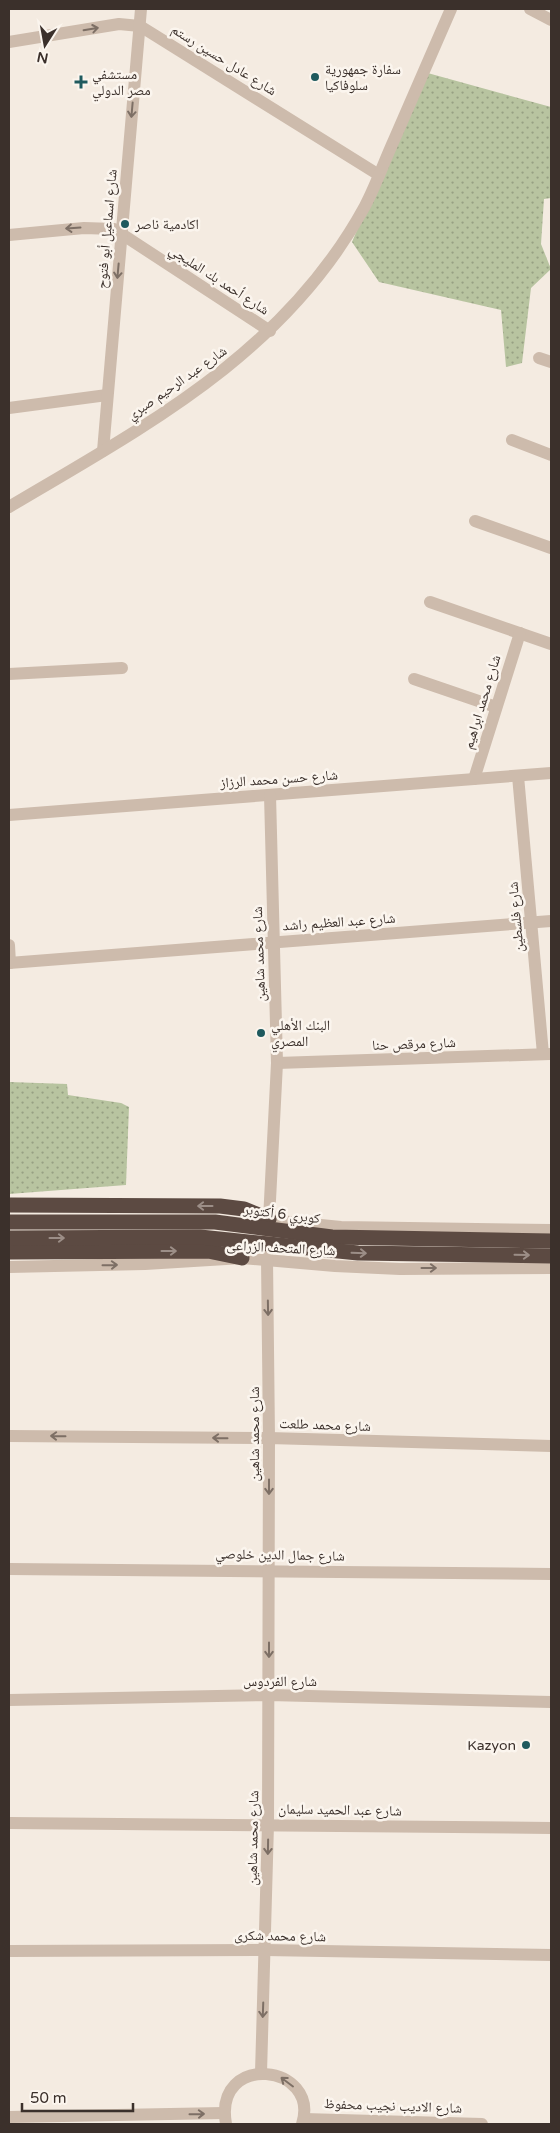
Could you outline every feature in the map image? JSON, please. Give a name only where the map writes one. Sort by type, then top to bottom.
[{"type":"highway","points":[[9,1205],[220,1206],[244,1210],[269,1219]]},
{"type":"highway","name":"كوبري 6 أكتوبر","points":[[9,1222],[214,1222],[332,1237],[551,1241]]},
{"type":"highway","points":[[9,1238],[200,1237],[358,1253],[551,1256]]},
{"type":"highway","points":[[9,1252],[208,1251],[242,1258]]},
{"type":"street","name":"شارع اسماعيل أبو فتوح","points":[[103,451],[141,9]]},
{"type":"street","name":"شارع عبد الرحيم صبري","points":[[9,507],[103,451],[223,372],[270,331],[306,292],[338,250],[365,206],[451,9]]},
{"type":"street","points":[[530,9],[551,20]]},
{"type":"street","name":"شارع عادل حسين رستم","points":[[9,42],[119,24],[140,26],[378,175]]},
{"type":"street","name":"شارع أحمد بك المليجي","points":[[9,234],[84,228],[114,229],[270,331]]},
{"type":"street","points":[[9,408],[107,395]]},
{"type":"street","points":[[512,440],[551,454]]},
{"type":"street","points":[[475,521],[551,548]]},
{"type":"street","points":[[430,602],[551,644]]},
{"type":"street","name":"شارع محمد ابراهيم","points":[[474,779],[520,633]]},
{"type":"street","points":[[9,674],[122,668]]},
{"type":"street","points":[[414,679],[496,707]]},
{"type":"street","name":"شارع حسن محمد الرزاز","points":[[9,815],[551,773]]},
{"type":"street","name":"شارع فلسطين","points":[[518,776],[547,1054]]},
{"type":"street","name":"شارع محمد شاهين","points":[[261,2073],[268,1824],[268,1260],[277,1063],[270,795]]},
{"type":"street","name":"شارع عبد العظيم راشد","points":[[9,963],[551,921]]},
{"type":"street","points":[[9,945],[9,963]]},
{"type":"street","name":"شارع مرقص حنا","points":[[277,1063],[547,1054]]},
{"type":"street","name":"شارع المتحف الزراعى","points":[[9,1216],[269,1219],[341,1227],[551,1230]]},
{"type":"street","name":"شارع المتحف الزراعى","points":[[9,1267],[144,1264],[242,1258],[335,1266],[391,1268],[551,1268]]},
{"type":"street","name":"شارع محمد طلعت","points":[[9,1436],[269,1438],[551,1446]]},
{"type":"street","name":"شارع جمال الدين خلوصي","points":[[9,1569],[551,1574]]},
{"type":"street","name":"شارع الفردوس","points":[[9,1700],[269,1695],[551,1702]]},
{"type":"street","name":"شارع عبد الحميد سليمان","points":[[9,1823],[551,1828]]},
{"type":"street","name":"شارع محمد شكرى","points":[[9,1951],[265,1950],[551,1955]]},
{"type":"street","points":[[9,2117],[225,2119],[225,2101],[238,2082],[249,2075],[261,2073],[275,2074],[288,2080],[298,2091],[303,2104],[303,2121]]},
{"type":"street","name":"شارع الاديب نجيب محفوظ","points":[[303,2121],[482,2124]]},
{"type":"green space","points":[[424,72],[551,107],[551,198],[544,199],[541,244],[551,269],[531,288],[522,363],[506,367],[501,310],[379,282],[352,242]]},
{"type":"green space","points":[[9,1082],[67,1084],[68,1095],[121,1103],[129,1107],[126,1185],[9,1194]]},
{"type":"place","name":"سفارة جمهورية سلوفاكيا","points":[[315,77]]},
{"type":"place","name":"مستشفي مصر الدولي","points":[[81,82]]},
{"type":"place","name":"اكادمية ناصر","points":[[125,224]]},
{"type":"place","name":"البنك الأهلي المصري","points":[[261,1033]]},
{"type":"place","name":"Kazyon","points":[[526,1745]]}]
